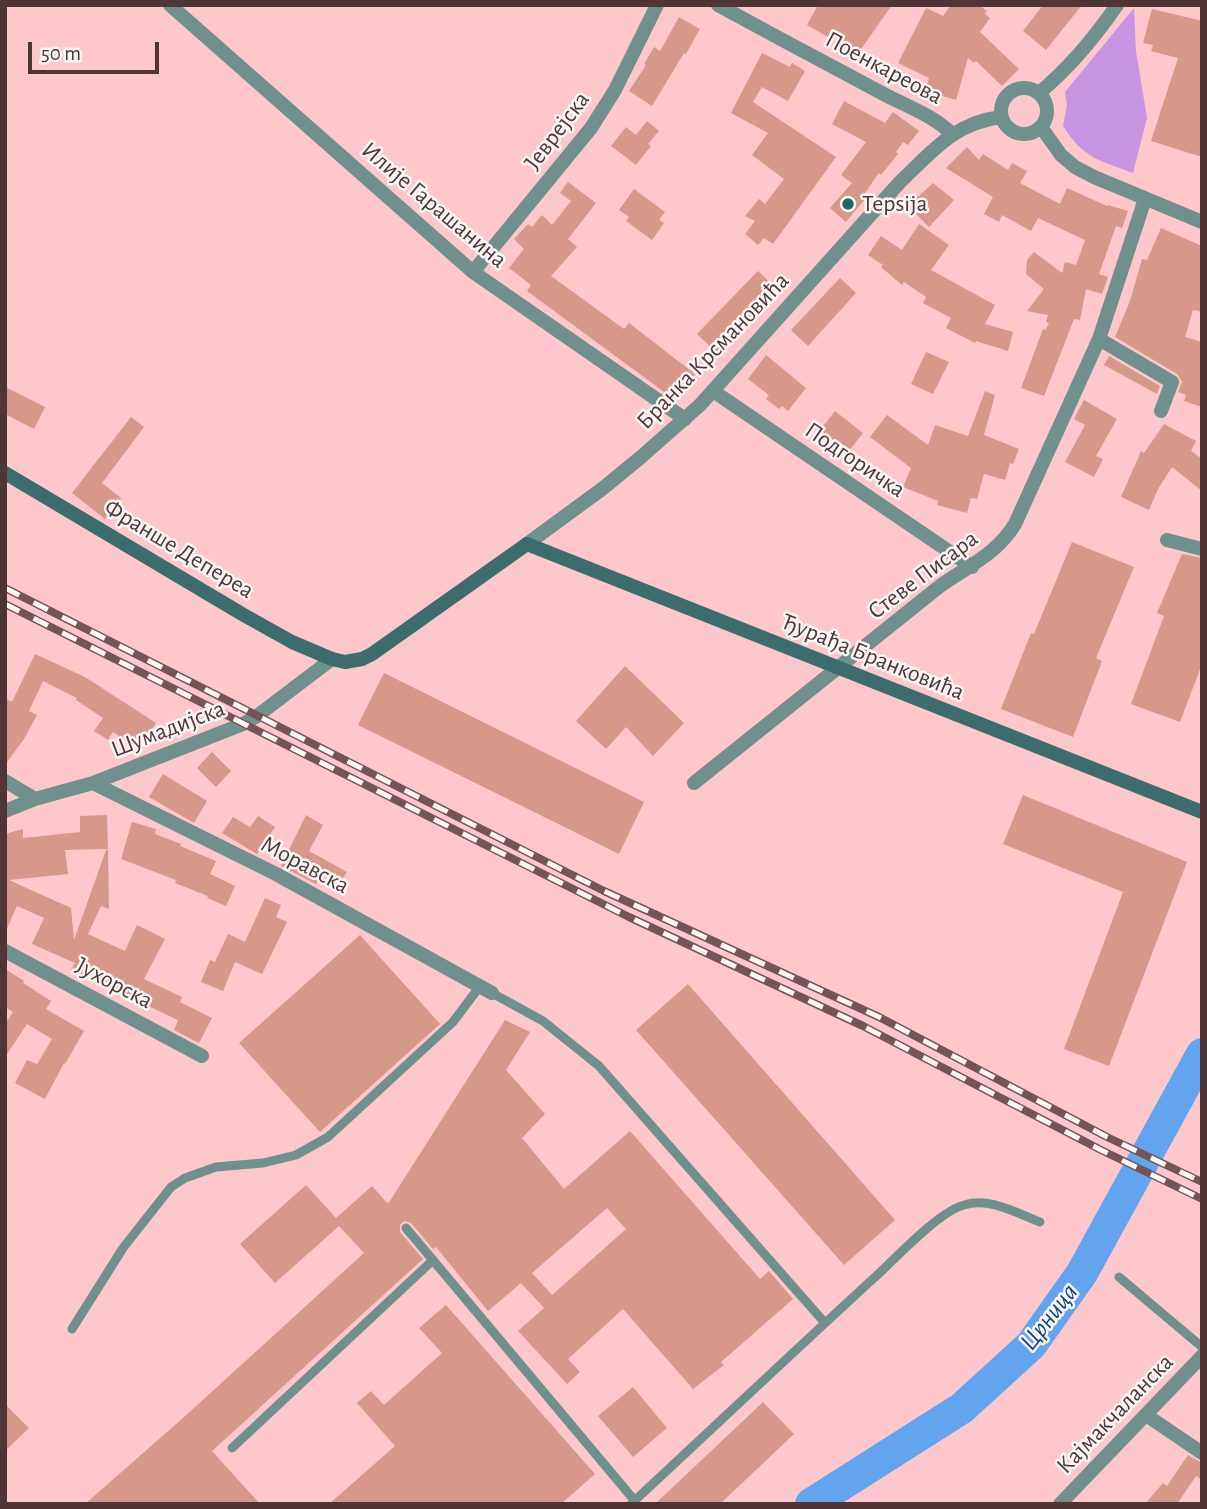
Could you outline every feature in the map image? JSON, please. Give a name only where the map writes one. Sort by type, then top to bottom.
[{"type":"main road","name":"Франше Депереа","points":[[5,473],[242,614],[292,642],[331,659]]},
{"type":"main road","name":"Бранка Крсмановића","points":[[331,659],[354,661],[372,654],[527,544]]},
{"type":"main road","name":"Ђурађа Бранковића","points":[[527,544],[1202,812]]},
{"type":"street","name":"Илије Гарашанина","points":[[170,5],[473,271],[685,419]]},
{"type":"street","name":"Јеврејска","points":[[473,271],[592,128],[615,90],[657,5]]},
{"type":"street","name":"Поенкареова","points":[[718,5],[932,118],[952,134]]},
{"type":"street","points":[[1039,93],[1072,61],[1117,5]]},
{"type":"street","points":[[1021,88],[1033,89],[1039,93],[1048,110],[1041,127],[1031,134],[1018,134],[1008,128],[1001,117],[1001,107],[1009,93],[1021,88]]},
{"type":"street","name":"Бранка Крсмановића","points":[[527,544],[602,489],[685,419],[900,182],[952,134],[972,124],[1001,117]]},
{"type":"street","points":[[1041,127],[1061,155],[1075,167],[1202,222]]},
{"type":"street","name":"Стеве Писара","points":[[694,783],[940,586],[996,549],[1007,538],[1099,340],[1145,199]]},
{"type":"street","points":[[1099,340],[1172,382],[1161,411]]},
{"type":"street","name":"Подгоричка","points":[[713,391],[972,566]]},
{"type":"street","points":[[1167,540],[1202,548]]},
{"type":"street","name":"Шумадијска","points":[[5,811],[35,799],[93,783],[243,724],[331,659]]},
{"type":"street","points":[[5,781],[35,799]]},
{"type":"street","name":"Моравска","points":[[93,783],[257,864],[486,989]]},
{"type":"street","name":"Јухорска","points":[[5,951],[202,1056]]},
{"type":"street","name":"Кајмакчаланска","points":[[1060,1504],[1202,1356]]},
{"type":"street","points":[[1146,1415],[1202,1453]]},
{"type":"lane","points":[[72,1329],[123,1248],[171,1187],[185,1178],[216,1167],[262,1163],[296,1155],[328,1137],[486,989],[543,1021],[599,1066],[825,1323]]},
{"type":"lane","points":[[406,1228],[633,1502],[951,1209],[967,1204],[991,1203],[1040,1222]]},
{"type":"lane","points":[[232,1448],[432,1261]]},
{"type":"lane","points":[[1119,1277],[1202,1348]]},
{"type":"shaded area","points":[[1134,8],[1136,51],[1147,118],[1133,173],[1085,152],[1063,126],[1067,105],[1065,92]]},
{"type":"building","points":[[818,5],[892,5],[859,52],[831,32],[828,37],[807,25]]},
{"type":"building","points":[[951,5],[979,5],[987,11],[985,14],[990,18],[980,32],[1019,69],[1002,86],[976,61],[974,63],[968,58],[956,100],[925,91],[929,78],[898,63],[926,8],[943,16]]},
{"type":"building","points":[[1043,5],[1082,5],[1046,50],[1023,31]]},
{"type":"building","points":[[1152,9],[1202,21],[1202,157],[1151,141],[1178,58],[1151,51],[1153,45],[1143,43]]},
{"type":"building","points":[[679,17],[700,29],[652,106],[629,91],[654,47],[660,51]]},
{"type":"building","points":[[762,53],[790,67],[792,63],[805,71],[788,101],[762,87],[753,102],[836,157],[773,244],[764,238],[758,245],[745,234],[755,221],[745,216],[759,199],[765,204],[784,179],[752,155],[768,133],[731,113]]},
{"type":"building","points":[[844,101],[885,123],[893,112],[919,131],[908,145],[903,142],[896,152],[898,154],[881,175],[879,173],[862,197],[865,199],[846,222],[830,208],[852,183],[841,175],[866,142],[832,124]]},
{"type":"building","points":[[647,121],[659,131],[636,165],[611,146],[626,127],[636,135]]},
{"type":"building","points":[[967,147],[979,160],[983,154],[1008,170],[1012,163],[1027,171],[1020,183],[1060,204],[1067,188],[1107,206],[1128,211],[1122,228],[1116,226],[1099,274],[1108,277],[1102,294],[1086,289],[1080,320],[1074,319],[1044,396],[1021,388],[1043,329],[1049,324],[1046,321],[1048,315],[1027,311],[1044,289],[1026,274],[1027,260],[1034,252],[1062,273],[1065,262],[1076,265],[1085,240],[1038,218],[1031,231],[1002,215],[999,222],[984,214],[993,197],[946,168]]},
{"type":"building","points":[[568,182],[596,203],[568,239],[577,247],[551,276],[624,329],[629,323],[695,374],[675,400],[527,291],[531,285],[509,268],[524,249],[514,239],[528,224],[532,227],[542,215],[552,225],[571,201],[560,193]]},
{"type":"building","points":[[933,183],[954,200],[929,227],[908,206]]},
{"type":"building","points":[[634,189],[665,212],[659,220],[664,223],[652,240],[626,221],[629,217],[619,210]]},
{"type":"building","points":[[919,224],[949,245],[931,270],[995,305],[985,324],[1013,332],[1008,351],[976,341],[975,343],[946,328],[951,318],[923,303],[926,297],[904,282],[902,285],[881,267],[883,265],[868,255],[881,236],[902,250]]},
{"type":"building","points":[[1161,228],[1202,246],[1202,312],[1193,310],[1185,337],[1202,342],[1202,407],[1184,401],[1186,395],[1178,392],[1182,382],[1177,374],[1115,337],[1130,301],[1142,259],[1147,260]]},
{"type":"building","points":[[758,271],[778,290],[717,353],[697,334]]},
{"type":"building","points":[[840,278],[856,293],[808,346],[791,330]]},
{"type":"building","points":[[926,352],[949,362],[933,394],[911,384]]},
{"type":"building","points":[[766,355],[806,388],[788,411],[782,406],[779,409],[766,399],[769,395],[748,379]]},
{"type":"building","points":[[1109,356],[1160,386],[1157,394],[1104,365]]},
{"type":"building","points":[[5,387],[45,407],[34,429],[5,414]]},
{"type":"building","points":[[985,391],[995,395],[984,435],[1019,449],[1013,464],[1010,463],[1005,480],[984,474],[977,499],[971,498],[967,513],[937,505],[938,501],[903,487],[911,468],[870,437],[887,415],[928,445],[935,425],[968,436]]},
{"type":"building","points":[[1084,400],[1117,419],[1096,456],[1103,459],[1094,477],[1065,462],[1085,425],[1074,419]]},
{"type":"building","points":[[835,411],[863,433],[848,452],[820,430]]},
{"type":"building","points":[[131,417],[144,427],[102,483],[121,498],[105,519],[72,493]]},
{"type":"building","points":[[1164,424],[1196,441],[1191,451],[1202,459],[1202,491],[1172,467],[1149,510],[1121,497],[1141,451],[1144,453]]},
{"type":"building","points":[[1072,542],[1134,567],[1096,658],[1102,661],[1073,737],[1001,709],[1031,633],[1034,634]]},
{"type":"building","points":[[1182,554],[1202,558],[1202,664],[1180,722],[1131,704],[1164,616],[1157,613]]},
{"type":"building","points":[[35,654],[85,677],[156,723],[139,749],[113,732],[108,740],[94,731],[103,718],[76,700],[77,698],[43,681],[29,711],[37,715],[5,765],[5,698],[12,702]]},
{"type":"building","points":[[625,666],[684,723],[653,756],[626,727],[606,749],[576,721]]},
{"type":"building","points":[[384,673],[644,802],[619,854],[358,725]]},
{"type":"building","points":[[212,752],[231,771],[216,787],[197,768]]},
{"type":"building","points":[[163,774],[207,801],[194,823],[149,797]]},
{"type":"building","points":[[1023,795],[1187,862],[1109,1066],[1064,1049],[1123,892],[1003,844]]},
{"type":"building","points":[[107,815],[108,849],[65,850],[68,874],[9,880],[71,908],[74,940],[108,850],[109,909],[101,906],[88,934],[125,951],[137,925],[165,939],[144,979],[182,997],[180,1002],[212,1018],[199,1043],[174,1030],[178,1020],[131,998],[130,1000],[71,970],[75,963],[32,944],[44,918],[17,906],[5,933],[5,834],[23,829],[23,838],[80,832],[80,816]]},
{"type":"building","points":[[306,815],[323,825],[309,851],[347,872],[339,884],[323,872],[316,884],[281,866]]},
{"type":"building","points":[[258,816],[275,827],[257,854],[222,833],[233,817],[250,827]]},
{"type":"building","points":[[132,822],[156,829],[155,834],[216,861],[210,874],[235,886],[226,906],[175,883],[176,880],[121,859]]},
{"type":"building","points":[[265,898],[281,905],[276,917],[287,922],[262,974],[235,962],[223,991],[201,982],[210,960],[215,962],[228,934],[245,942]]},
{"type":"building","points":[[360,935],[440,1024],[320,1132],[239,1043]]},
{"type":"building","points":[[5,969],[51,1001],[46,1009],[84,1031],[45,1099],[15,1083],[27,1060],[37,1064],[52,1039],[27,1024],[5,1057],[5,1024],[13,1012],[5,1007]]},
{"type":"building","points":[[688,984],[895,1220],[844,1265],[636,1030]]},
{"type":"building","points":[[505,1020],[530,1032],[506,1070],[545,1114],[522,1138],[564,1189],[630,1131],[760,1279],[769,1271],[793,1299],[721,1362],[724,1365],[693,1389],[623,1309],[568,1359],[580,1372],[567,1384],[518,1331],[544,1308],[521,1283],[488,1311],[436,1247],[433,1249],[411,1223],[404,1221],[400,1225],[400,1232],[423,1259],[212,1451],[260,1504],[85,1504],[364,1253],[339,1226],[275,1283],[240,1244],[306,1185],[336,1218],[372,1186],[388,1204]],"holes":[[[607,1208],[626,1229],[552,1295],[532,1273]]]},
{"type":"building","points":[[446,1305],[595,1474],[561,1504],[329,1504],[395,1446],[357,1403],[371,1391],[384,1405],[442,1353],[419,1328]]},
{"type":"building","points":[[633,1387],[667,1428],[633,1457],[598,1416]]},
{"type":"building","points":[[763,1402],[794,1434],[720,1504],[655,1504]]},
{"type":"building","points":[[5,1404],[29,1428],[5,1451]]},
{"type":"building","points":[[1188,1455],[1202,1463],[1202,1480],[1196,1476],[1177,1504],[1145,1504],[1163,1483],[1167,1486]]},
{"type":"waterway","name":"Црница","points":[[811,1504],[962,1408],[1031,1345],[1082,1273],[1202,1054]]},
{"type":"railway","points":[[5,588],[604,891],[879,1017],[1107,1137],[1202,1182]]},
{"type":"railway","points":[[5,604],[629,917],[863,1026],[1101,1150],[1202,1199]]},
{"type":"place","name":"Tepsija","points":[[848,204]]}]
